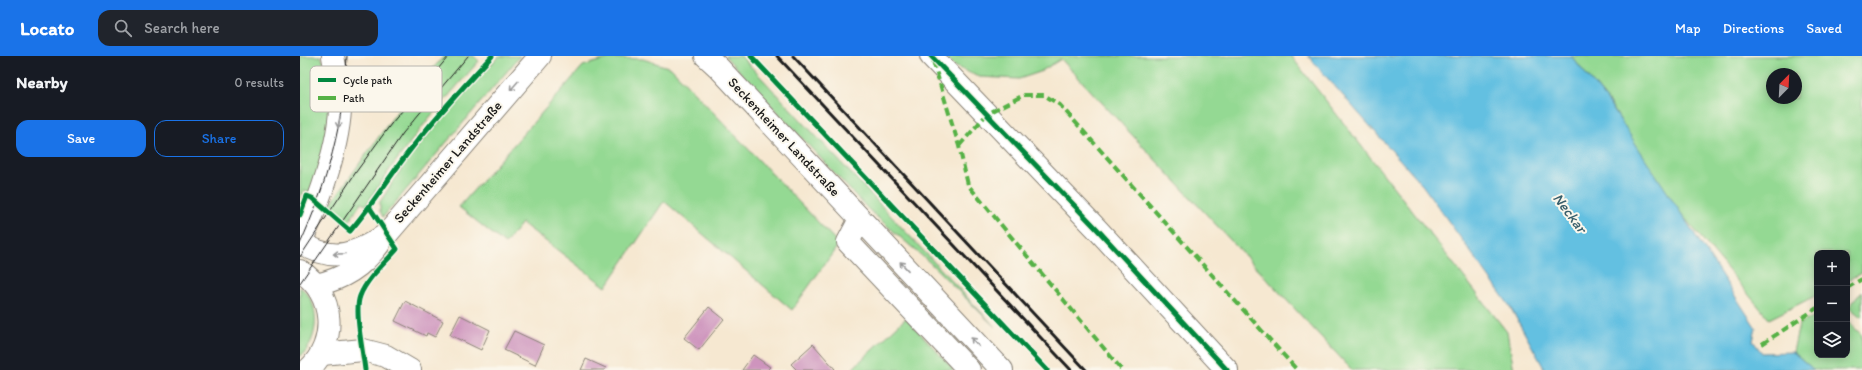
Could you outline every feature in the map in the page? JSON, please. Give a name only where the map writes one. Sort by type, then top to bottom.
[{"type":"main road","points":[[333,56],[335,66]]},
{"type":"main road","name":"Seckenheimer Landstraße","points":[[300,243],[321,252],[348,254],[366,248],[386,234],[540,56]]},
{"type":"main road","name":"Seckenheimer Landstraße","points":[[706,56],[720,68],[1002,370]]},
{"type":"main road","points":[[931,56],[1096,228],[1227,370]]},
{"type":"main road","points":[[300,243],[320,195],[340,112]]},
{"type":"main road","points":[[860,219],[848,242],[970,370]]},
{"type":"main road","points":[[316,285],[334,281],[353,271],[370,257],[386,234]]},
{"type":"main road","points":[[300,271],[316,285],[326,304],[329,326],[327,340],[322,354],[308,370]]},
{"type":"main road","points":[[322,354],[363,350],[386,356],[410,370]]},
{"type":"green space","points":[[300,56],[321,56],[325,66],[310,66],[310,112],[332,112],[314,194],[304,190],[300,199]]},
{"type":"green space","points":[[444,56],[474,56],[479,61],[442,103],[442,66],[435,66]]},
{"type":"green space","points":[[499,56],[520,56],[383,217],[380,211],[380,202],[407,160],[444,115]]},
{"type":"green space","points":[[725,56],[741,56],[995,327],[929,262],[869,210]]},
{"type":"green space","points":[[944,56],[1291,56],[1507,332],[1514,370],[1352,370],[1061,59],[1040,72],[1019,79],[979,77],[952,65]]},
{"type":"green space","points":[[1571,56],[1862,56],[1862,273],[1850,279],[1850,250],[1814,250],[1814,296],[1769,319],[1673,204],[1609,102]]},
{"type":"green space","points":[[610,58],[643,59],[671,68],[839,244],[792,310],[664,201],[606,287],[522,223],[505,244],[459,207],[583,66]]},
{"type":"green space","points":[[397,112],[434,112],[392,166],[366,205],[361,203],[348,223],[329,206]]},
{"type":"green space","points":[[300,287],[312,302],[315,312],[315,322],[311,341],[300,357]]},
{"type":"green space","points":[[1862,291],[1862,318],[1850,308],[1850,306]]},
{"type":"green space","points":[[1814,316],[1814,358],[1850,358],[1850,324],[1862,335],[1862,370],[1814,370],[1793,352],[1799,324]]},
{"type":"green space","points":[[906,318],[954,370],[854,370],[853,368]]},
{"type":"water","name":"Neckar","points":[[1308,56],[1571,56],[1607,100],[1756,328],[1753,341],[1762,353],[1793,352],[1814,370],[1545,370],[1509,305],[1423,186]]},
{"type":"building","points":[[405,301],[443,321],[435,337],[427,333],[426,336],[395,321]]},
{"type":"building","points":[[709,307],[724,319],[699,350],[684,338]]},
{"type":"building","points":[[460,315],[490,330],[481,350],[450,335]]},
{"type":"building","points":[[514,331],[544,345],[535,365],[504,350]]},
{"type":"building","points":[[813,344],[835,369],[834,370],[797,370],[791,364]]},
{"type":"building","points":[[753,355],[770,367],[767,370],[742,370]]},
{"type":"building","points":[[586,359],[606,368],[605,370],[581,370]]},
{"type":"tram line","points":[[346,66],[347,56]]},
{"type":"tram line","points":[[440,66],[449,56]]},
{"type":"tram line","points":[[442,87],[468,56]]},
{"type":"tram line","points":[[300,244],[310,222],[326,176],[341,112]]},
{"type":"tram line","points":[[300,257],[356,172],[401,112]]},
{"type":"tram line","points":[[300,283],[403,133],[421,112]]},
{"type":"railway","points":[[777,56],[1071,370]]},
{"type":"railway","points":[[793,56],[1086,370]]},
{"type":"marked path","points":[[933,61],[959,146],[968,185],[1122,370]]},
{"type":"marked path","points":[[959,146],[987,114],[1024,95],[1044,95],[1060,105],[1297,370]]},
{"type":"marked path","points":[[1850,286],[1862,279]]},
{"type":"marked path","points":[[1762,344],[1814,310]]},
{"type":"cycle path","points":[[442,112],[492,56]]},
{"type":"cycle path","points":[[751,56],[1047,370]]},
{"type":"cycle path","points":[[931,56],[1096,228],[1227,370]]},
{"type":"cycle path","points":[[300,215],[307,196],[312,198],[350,231],[404,158],[442,112]]},
{"type":"cycle path","points":[[365,370],[358,321],[358,303],[367,283],[397,249],[370,208]]}]
